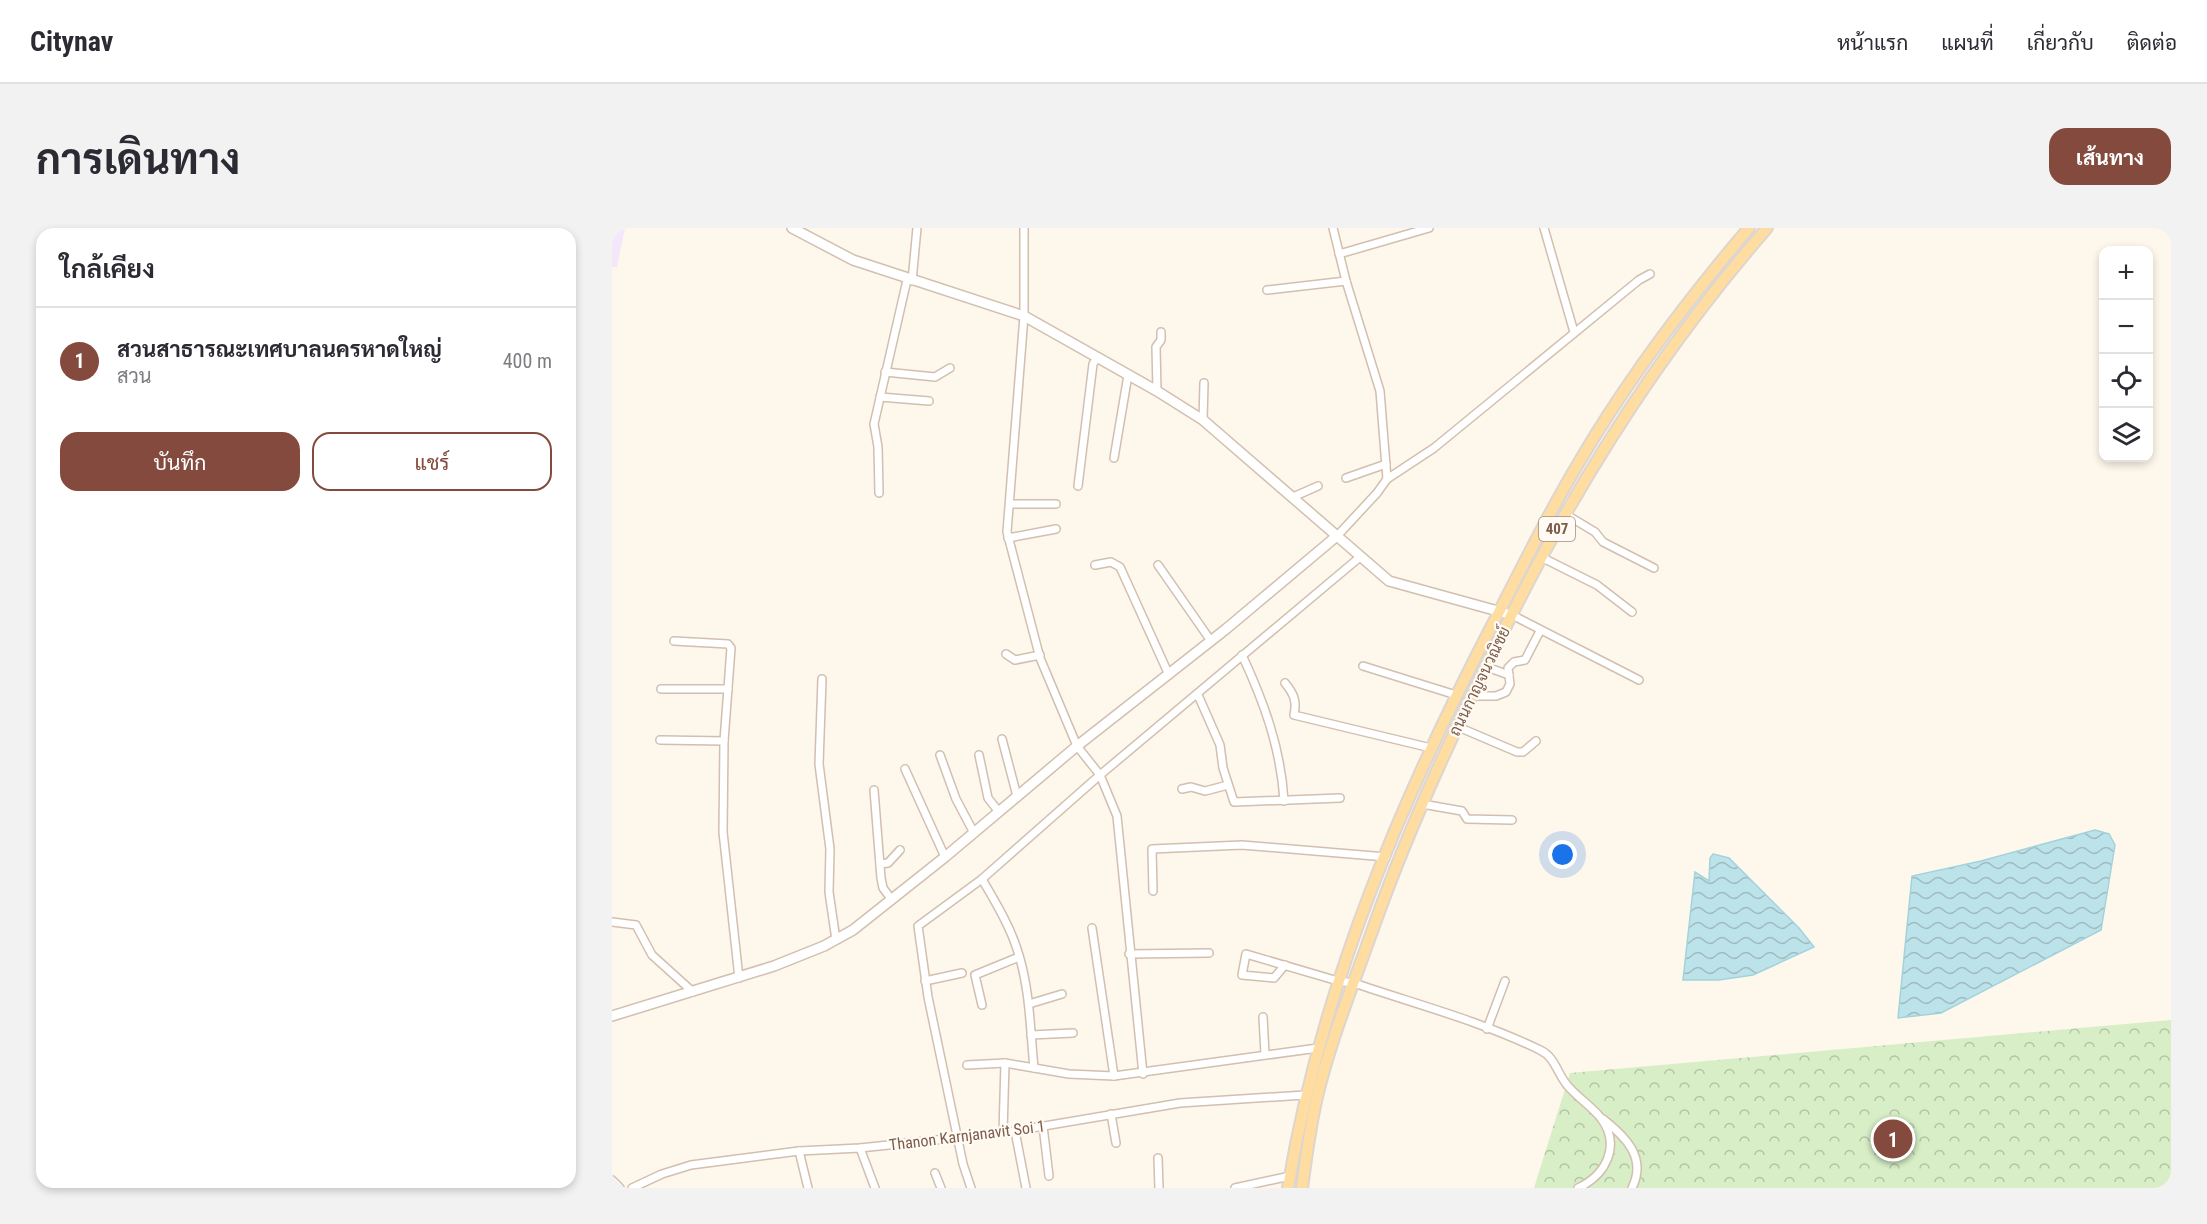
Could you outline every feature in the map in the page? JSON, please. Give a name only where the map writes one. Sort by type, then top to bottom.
[{"type":"main road","name":"ถนนกาญจนวณิชย์","points":[[1288,1188],[1305,1095],[1338,981],[1386,857],[1431,748],[1456,695],[1556,503],[1620,398],[1665,333],[1749,228]]},
{"type":"main road","name":"ถนนกาญจนวณิชย์","points":[[1302,1188],[1317,1096],[1354,983],[1398,860],[1484,666],[1588,471],[1639,393],[1732,268],[1767,228]]},
{"type":"street","points":[[792,228],[804,232],[853,260],[1024,316],[1157,391],[1203,420],[1360,556],[1398,585],[1512,615],[1639,680]]},
{"type":"street","points":[[879,493],[878,447],[874,424],[909,280],[917,228]]},
{"type":"street","points":[[1024,228],[1024,316],[1008,538],[1040,655],[1077,746],[1100,775],[1114,808],[1119,828],[1129,954],[1143,1074]]},
{"type":"street","points":[[1333,228],[1346,281],[1380,391],[1387,479]]},
{"type":"street","points":[[1339,254],[1429,228]]},
{"type":"street","points":[[1544,228],[1574,332]]},
{"type":"street","points":[[612,1016],[739,978],[836,940],[892,900],[1077,746],[1169,675],[1338,535],[1387,479],[1434,448],[1574,332],[1639,280],[1650,274]]},
{"type":"street","points":[[1267,290],[1346,281]]},
{"type":"street","points":[[1157,391],[1156,347],[1161,340],[1161,332]]},
{"type":"street","points":[[1078,486],[1093,364],[1097,358]]},
{"type":"street","points":[[885,372],[935,377],[950,368]]},
{"type":"street","points":[[1114,458],[1128,375]]},
{"type":"street","points":[[1203,420],[1204,383]]},
{"type":"street","points":[[880,398],[929,401]]},
{"type":"street","points":[[1346,478],[1386,464]]},
{"type":"street","points":[[1293,497],[1318,486]]},
{"type":"street","points":[[1010,504],[1056,504]]},
{"type":"street","points":[[1565,514],[1595,532],[1603,542],[1654,568]]},
{"type":"street","points":[[1008,538],[1056,529]]},
{"type":"street","points":[[971,1188],[963,1164],[925,981],[918,926],[982,879],[1100,775],[1198,695],[1360,556]]},
{"type":"street","points":[[1541,557],[1597,585],[1632,612]]},
{"type":"street","points":[[1095,565],[1111,562],[1120,567],[1169,675]]},
{"type":"street","points":[[1158,565],[1211,641]]},
{"type":"street","points":[[1470,696],[1504,693],[1510,686],[1509,666],[1525,660],[1540,631]]},
{"type":"street","points":[[674,641],[728,644],[731,648],[724,741],[723,832],[739,978]]},
{"type":"street","points":[[1006,654],[1015,660],[1040,655]]},
{"type":"street","points":[[1242,655],[1262,697],[1281,763],[1284,801]]},
{"type":"street","points":[[1364,666],[1456,695]]},
{"type":"street","points":[[1484,666],[1509,675]]},
{"type":"street","points":[[822,679],[819,764],[830,849],[830,892],[836,940]]},
{"type":"street","points":[[1285,683],[1293,692],[1297,703],[1294,715],[1431,748]]},
{"type":"street","points":[[661,689],[728,689]]},
{"type":"street","points":[[1198,695],[1220,745],[1228,785],[1235,802],[1340,798]]},
{"type":"street","points":[[1456,726],[1519,753],[1536,741]]},
{"type":"street","points":[[1002,739],[1017,796]]},
{"type":"street","points":[[660,740],[724,741]]},
{"type":"street","points":[[940,755],[956,799],[974,833]]},
{"type":"street","points":[[979,755],[988,798],[999,812]]},
{"type":"street","points":[[905,769],[945,857]]},
{"type":"street","points":[[1182,789],[1191,787],[1205,791],[1228,785]]},
{"type":"street","points":[[874,790],[883,888],[892,900]]},
{"type":"street","points":[[1422,804],[1462,811],[1467,819],[1512,820]]},
{"type":"street","points":[[1153,891],[1152,849],[1242,845],[1386,857]]},
{"type":"street","points":[[880,864],[889,862],[900,850]]},
{"type":"street","points":[[982,879],[1007,924],[1019,957],[1029,1004],[1034,1068]]},
{"type":"street","points":[[612,922],[636,925],[652,955],[693,992]]},
{"type":"street","points":[[1092,928],[1114,1077]]},
{"type":"street","points":[[1129,954],[1209,953]]},
{"type":"street","points":[[1285,965],[1274,978],[1242,975],[1246,954],[1285,965],[1338,981],[1354,983],[1487,1029],[1548,1054],[1566,1084],[1622,1135],[1636,1156],[1637,1178],[1632,1188]]},
{"type":"street","points":[[982,1005],[975,975],[1019,957]]},
{"type":"street","points":[[925,981],[962,973]]},
{"type":"street","points":[[1487,1029],[1505,981]]},
{"type":"street","points":[[1029,1004],[1062,994]]},
{"type":"street","points":[[1263,1017],[1265,1054]]},
{"type":"street","points":[[1031,1035],[1073,1033]]},
{"type":"street","points":[[967,1065],[1005,1063],[1081,1076],[1114,1077],[1317,1048]]},
{"type":"street","points":[[1003,1133],[1005,1063]]},
{"type":"street","name":"Thanon Karnjanavit Soi 1","points":[[632,1188],[662,1174],[691,1165],[799,1151],[860,1148],[1003,1133],[1180,1103],[1305,1095]]},
{"type":"street","points":[[1111,1114],[1116,1143]]},
{"type":"street","points":[[1578,1188],[1598,1177],[1608,1159],[1608,1139],[1599,1116]]},
{"type":"street","points":[[1043,1126],[1049,1176]]},
{"type":"street","points":[[1015,1131],[1026,1188]]},
{"type":"street","points":[[860,1148],[875,1188]]},
{"type":"street","points":[[799,1151],[808,1188]]},
{"type":"street","points":[[1158,1158],[1159,1188]]},
{"type":"street","points":[[935,1173],[940,1188]]},
{"type":"street","points":[[1235,1188],[1290,1176]]},
{"type":"street","points":[[612,1180],[620,1188]]},
{"type":"shaded area","points":[[612,228],[625,228],[617,267],[612,267]]},
{"type":"green space","points":[[2171,1020],[2171,1188],[1534,1188],[1570,1073]]},
{"type":"water","points":[[2095,830],[2109,834],[2115,845],[2101,930],[1941,1013],[1898,1018],[1912,876],[1981,861]]},
{"type":"water","points":[[1713,854],[1729,858],[1799,928],[1814,947],[1753,975],[1719,980],[1683,980],[1695,872],[1709,881],[1710,858]]},
{"type":"place","name":"สวนสาธารณะเทศบาลนครหาดใหญ่","points":[[1893,1139]]}]
